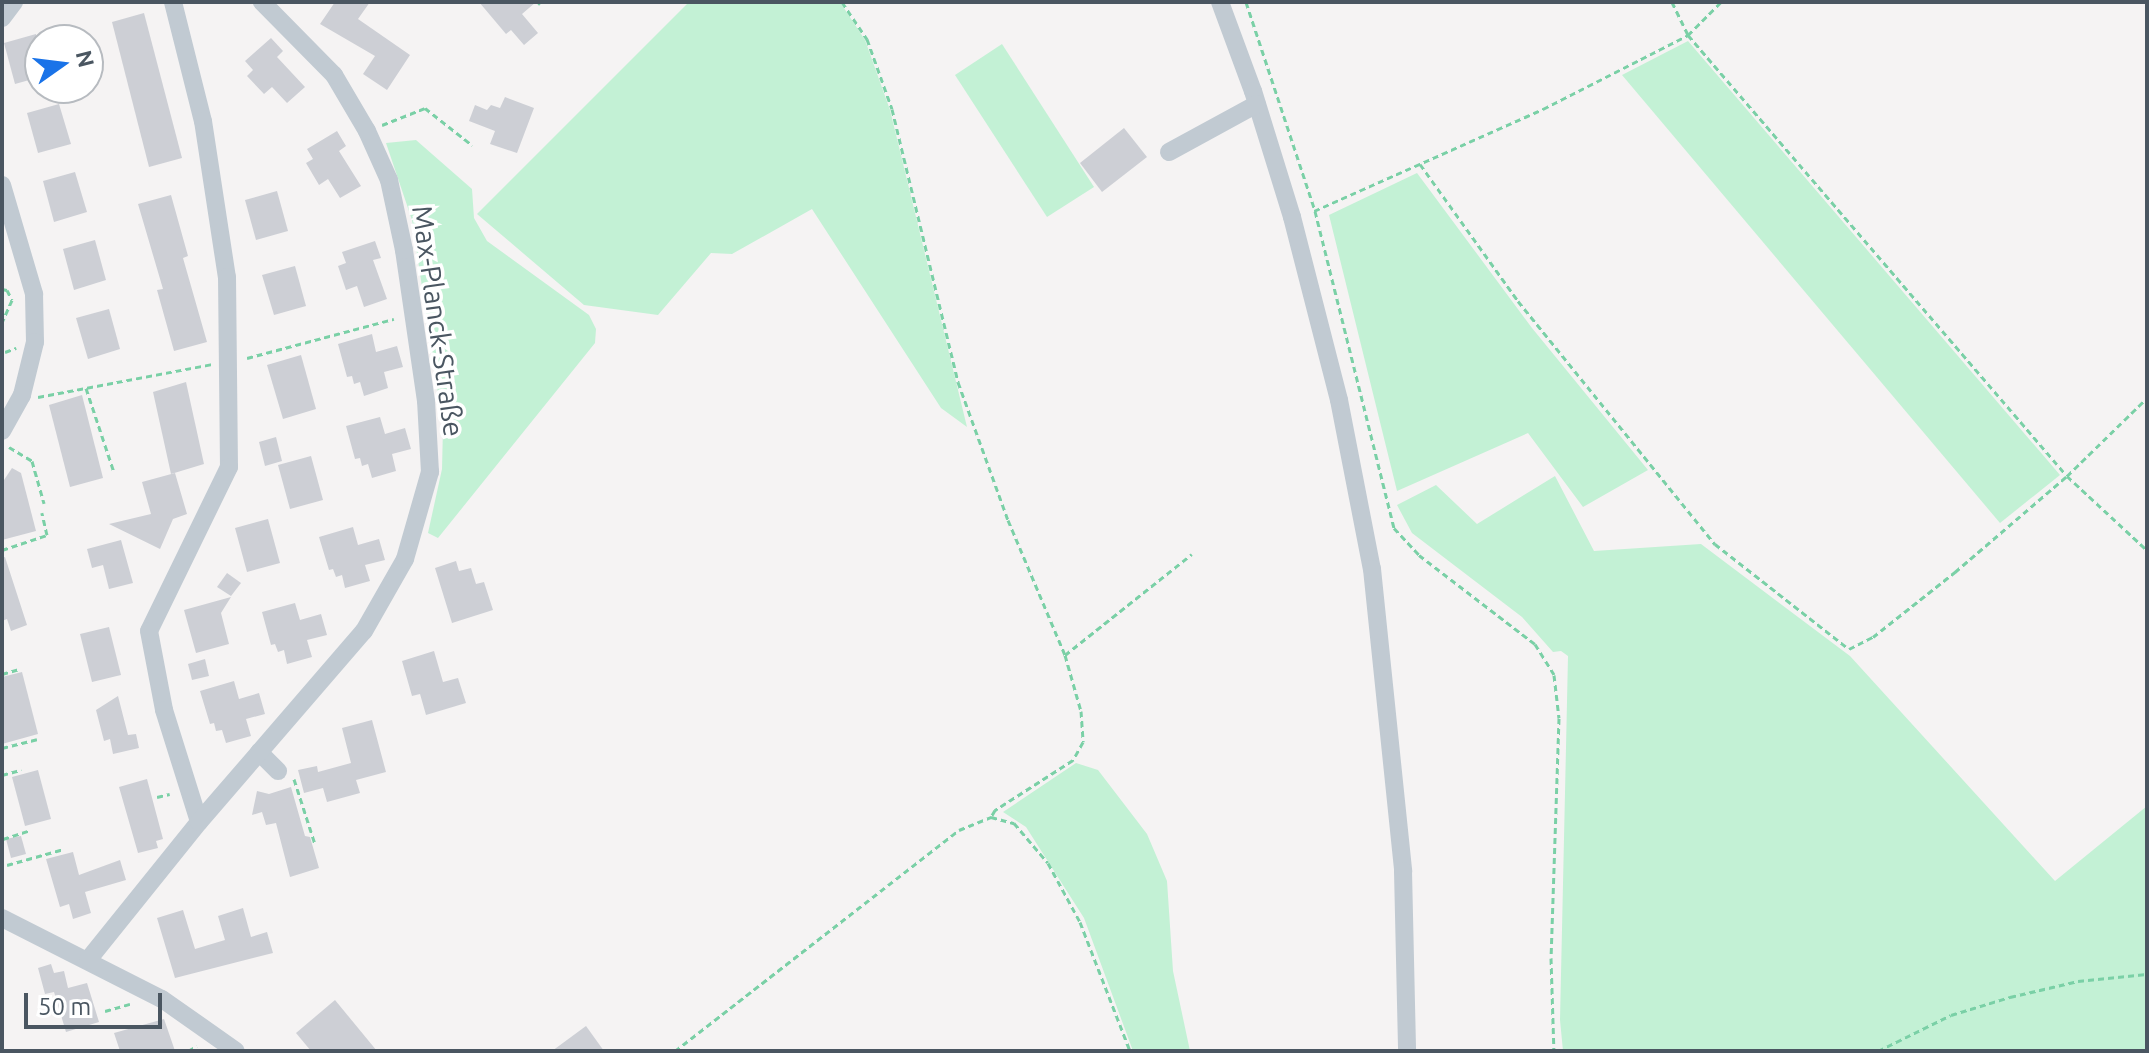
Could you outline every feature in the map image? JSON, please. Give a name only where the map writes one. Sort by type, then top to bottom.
[{"type":"street","points":[[2,18],[14,2]]},
{"type":"street","points":[[173,2],[203,121],[227,265],[229,467],[149,631],[164,710],[199,822]]},
{"type":"street","name":"Max-Planck-Straße","points":[[88,960],[199,822],[364,631],[405,559],[430,472],[426,401],[404,250],[389,180],[367,131],[334,75],[262,2]]},
{"type":"street","points":[[1220,2],[1257,104],[1292,217],[1339,400],[1372,569],[1403,871],[1407,1051]]},
{"type":"street","points":[[1169,152],[1257,104]]},
{"type":"street","points":[[2,185],[34,294],[35,342],[22,395],[2,431]]},
{"type":"street","points":[[259,752],[278,771]]},
{"type":"street","points":[[2,918],[162,999],[236,1051]]},
{"type":"path","points":[[842,2],[867,39],[892,109],[958,382],[1008,520],[1065,655],[1081,711],[1083,742],[1073,760],[995,810],[991,817]]},
{"type":"path","points":[[1246,2],[1315,211],[1394,528],[1419,555],[1535,644],[1554,675],[1559,718],[1551,958],[1554,1051]]},
{"type":"path","points":[[1672,2],[1688,35],[2067,476],[2147,550]]},
{"type":"path","points":[[1292,217],[1315,211],[1543,109],[1688,35],[1721,2]]},
{"type":"path","points":[[367,131],[425,108],[472,145]]},
{"type":"path","points":[[1420,164],[1527,313],[1715,544],[1849,649],[1873,637],[1955,572],[2067,476],[2147,398]]},
{"type":"path","points":[[2,289],[7,290],[12,300],[2,322]]},
{"type":"path","points":[[86,388],[96,408],[114,472]]},
{"type":"path","points":[[2,443],[32,461],[44,503]]},
{"type":"path","points":[[2,550],[47,535],[42,513]]},
{"type":"path","points":[[1065,655],[1192,554]]},
{"type":"path","points":[[2,674],[20,669]]},
{"type":"path","points":[[2,748],[37,739]]},
{"type":"path","points":[[2,775],[21,770]]},
{"type":"path","points":[[278,771],[295,780],[315,844]]},
{"type":"path","points":[[675,1051],[959,830],[991,817],[1014,823],[1048,863],[1080,922],[1130,1051]]},
{"type":"path","points":[[2,848],[3,839],[30,830]]},
{"type":"path","points":[[7,865],[64,849]]},
{"type":"path","points":[[1878,1051],[1951,1015],[2010,997],[2078,981],[2147,974]]},
{"type":"green space","points":[[689,2],[840,2],[865,40],[890,110],[967,427],[941,408],[812,209],[732,254],[711,253],[658,315],[584,305],[477,214]]},
{"type":"green space","points":[[1688,41],[2060,475],[2000,523],[1622,75]]},
{"type":"green space","points":[[1002,44],[1094,187],[1047,217],[955,75]]},
{"type":"green space","points":[[416,140],[472,189],[474,218],[487,241],[589,315],[596,329],[595,343],[438,538],[428,533],[442,469],[443,427],[412,220],[386,143]]},
{"type":"green space","points":[[1417,173],[1532,328],[1648,470],[1583,507],[1528,433],[1397,491],[1329,215]]},
{"type":"green space","points":[[1555,476],[1594,551],[1701,544],[1850,656],[2055,881],[2147,806],[2147,1051],[1563,1051],[1560,1020],[1568,656],[1561,651],[1553,652],[1522,617],[1412,533],[1397,505],[1436,485],[1477,524]]},
{"type":"green space","points":[[1076,763],[1098,770],[1147,834],[1167,881],[1173,971],[1190,1051],[1133,1051],[1084,918],[1026,827],[1003,812]]},
{"type":"building","points":[[335,2],[370,2],[358,19],[410,55],[387,90],[363,74],[375,56],[320,24]]},
{"type":"building","points":[[479,2],[536,2],[522,14],[538,33],[524,45],[511,30],[506,34]]},
{"type":"building","points":[[144,13],[182,158],[149,167],[112,22]]},
{"type":"building","points":[[24,37],[24,81],[15,84],[4,43]]},
{"type":"building","points":[[271,38],[283,51],[277,57],[305,87],[287,103],[272,87],[264,94],[247,76],[253,70],[245,61]]},
{"type":"building","points":[[505,97],[534,108],[517,153],[490,144],[495,131],[469,121],[475,105],[487,110],[491,105],[500,108]]},
{"type":"building","points":[[59,104],[71,144],[38,153],[27,113]]},
{"type":"building","points":[[1124,128],[1147,157],[1102,192],[1080,163]]},
{"type":"building","points":[[337,131],[346,146],[339,151],[361,186],[340,198],[328,179],[319,185],[306,163],[313,159],[307,149]]},
{"type":"building","points":[[75,172],[87,212],[54,222],[43,181]]},
{"type":"building","points":[[277,191],[288,231],[256,240],[245,200]]},
{"type":"building","points":[[171,195],[188,256],[183,258],[207,342],[174,351],[157,290],[163,289],[138,204]]},
{"type":"building","points":[[95,240],[106,280],[74,290],[63,249]]},
{"type":"building","points":[[375,241],[381,258],[373,260],[387,299],[364,307],[357,286],[346,290],[338,266],[346,263],[342,252]]},
{"type":"building","points":[[295,266],[306,306],[274,315],[262,275]]},
{"type":"building","points":[[109,309],[120,349],[88,359],[76,318]]},
{"type":"building","points":[[372,334],[376,352],[397,346],[403,367],[384,372],[388,388],[364,396],[360,382],[354,384],[352,376],[347,377],[338,344]]},
{"type":"building","points":[[301,355],[316,409],[283,419],[267,365]]},
{"type":"building","points":[[186,382],[204,464],[171,474],[153,392]]},
{"type":"building","points":[[82,395],[103,478],[70,487],[49,405]]},
{"type":"building","points":[[380,417],[385,434],[405,428],[411,449],[392,454],[396,471],[372,478],[368,464],[362,466],[360,458],[355,459],[346,426]]},
{"type":"building","points":[[276,437],[282,461],[265,466],[259,442]]},
{"type":"building","points":[[311,456],[323,500],[290,509],[278,465]]},
{"type":"building","points":[[12,468],[21,473],[36,531],[2,540],[2,483]]},
{"type":"building","points":[[175,473],[187,514],[173,519],[160,549],[109,524],[151,514],[142,482]]},
{"type":"building","points":[[268,519],[280,563],[247,572],[235,528]]},
{"type":"building","points":[[353,527],[358,545],[379,539],[385,560],[365,565],[370,581],[345,588],[342,575],[336,577],[333,569],[329,570],[319,537]]},
{"type":"building","points":[[121,540],[133,583],[109,589],[103,565],[92,568],[87,549]]},
{"type":"building","points":[[5,557],[27,625],[11,631],[7,619],[2,621],[2,558]]},
{"type":"building","points":[[456,561],[459,571],[471,568],[476,584],[484,582],[493,610],[452,623],[435,568]]},
{"type":"building","points":[[227,573],[241,583],[231,596],[217,587]]},
{"type":"building","points":[[231,597],[221,613],[229,644],[196,653],[184,610]]},
{"type":"building","points":[[295,603],[300,620],[321,614],[327,635],[307,640],[312,657],[287,664],[284,650],[278,652],[275,644],[271,645],[262,612]]},
{"type":"building","points":[[109,627],[121,675],[92,682],[80,634]]},
{"type":"building","points":[[434,651],[443,682],[458,678],[466,703],[426,715],[420,694],[412,696],[402,661]]},
{"type":"building","points":[[205,659],[209,676],[192,680],[188,664]]},
{"type":"building","points":[[22,672],[38,734],[2,744],[2,677]]},
{"type":"building","points":[[234,681],[239,699],[259,693],[265,714],[246,719],[251,736],[226,743],[222,730],[216,731],[214,723],[210,724],[200,691]]},
{"type":"building","points":[[118,696],[128,735],[136,734],[139,748],[113,754],[110,739],[104,741],[96,710]]},
{"type":"building","points":[[372,720],[386,772],[356,780],[360,793],[327,802],[323,788],[304,793],[298,770],[317,766],[318,772],[351,763],[342,728]]},
{"type":"building","points":[[38,770],[51,819],[25,826],[12,777]]},
{"type":"building","points":[[147,779],[163,839],[156,841],[158,848],[138,853],[119,787]]},
{"type":"building","points":[[291,787],[305,836],[310,837],[319,868],[290,877],[276,823],[266,825],[262,812],[252,815],[257,791],[269,794]]},
{"type":"building","points":[[21,836],[26,854],[11,858],[6,839]]},
{"type":"building","points":[[73,852],[79,875],[120,860],[126,880],[85,892],[91,913],[73,919],[69,904],[60,907],[46,859]]},
{"type":"building","points":[[243,908],[251,937],[267,932],[273,953],[175,978],[157,918],[183,910],[195,949],[225,940],[218,916]]},
{"type":"building","points":[[51,964],[54,973],[64,971],[68,988],[87,983],[99,1022],[66,1032],[54,992],[45,994],[38,968]]},
{"type":"building","points":[[335,1000],[377,1051],[311,1051],[296,1033]]},
{"type":"building","points":[[164,1019],[175,1051],[120,1051],[114,1033]]},
{"type":"building","points":[[586,1026],[604,1051],[552,1051]]}]
